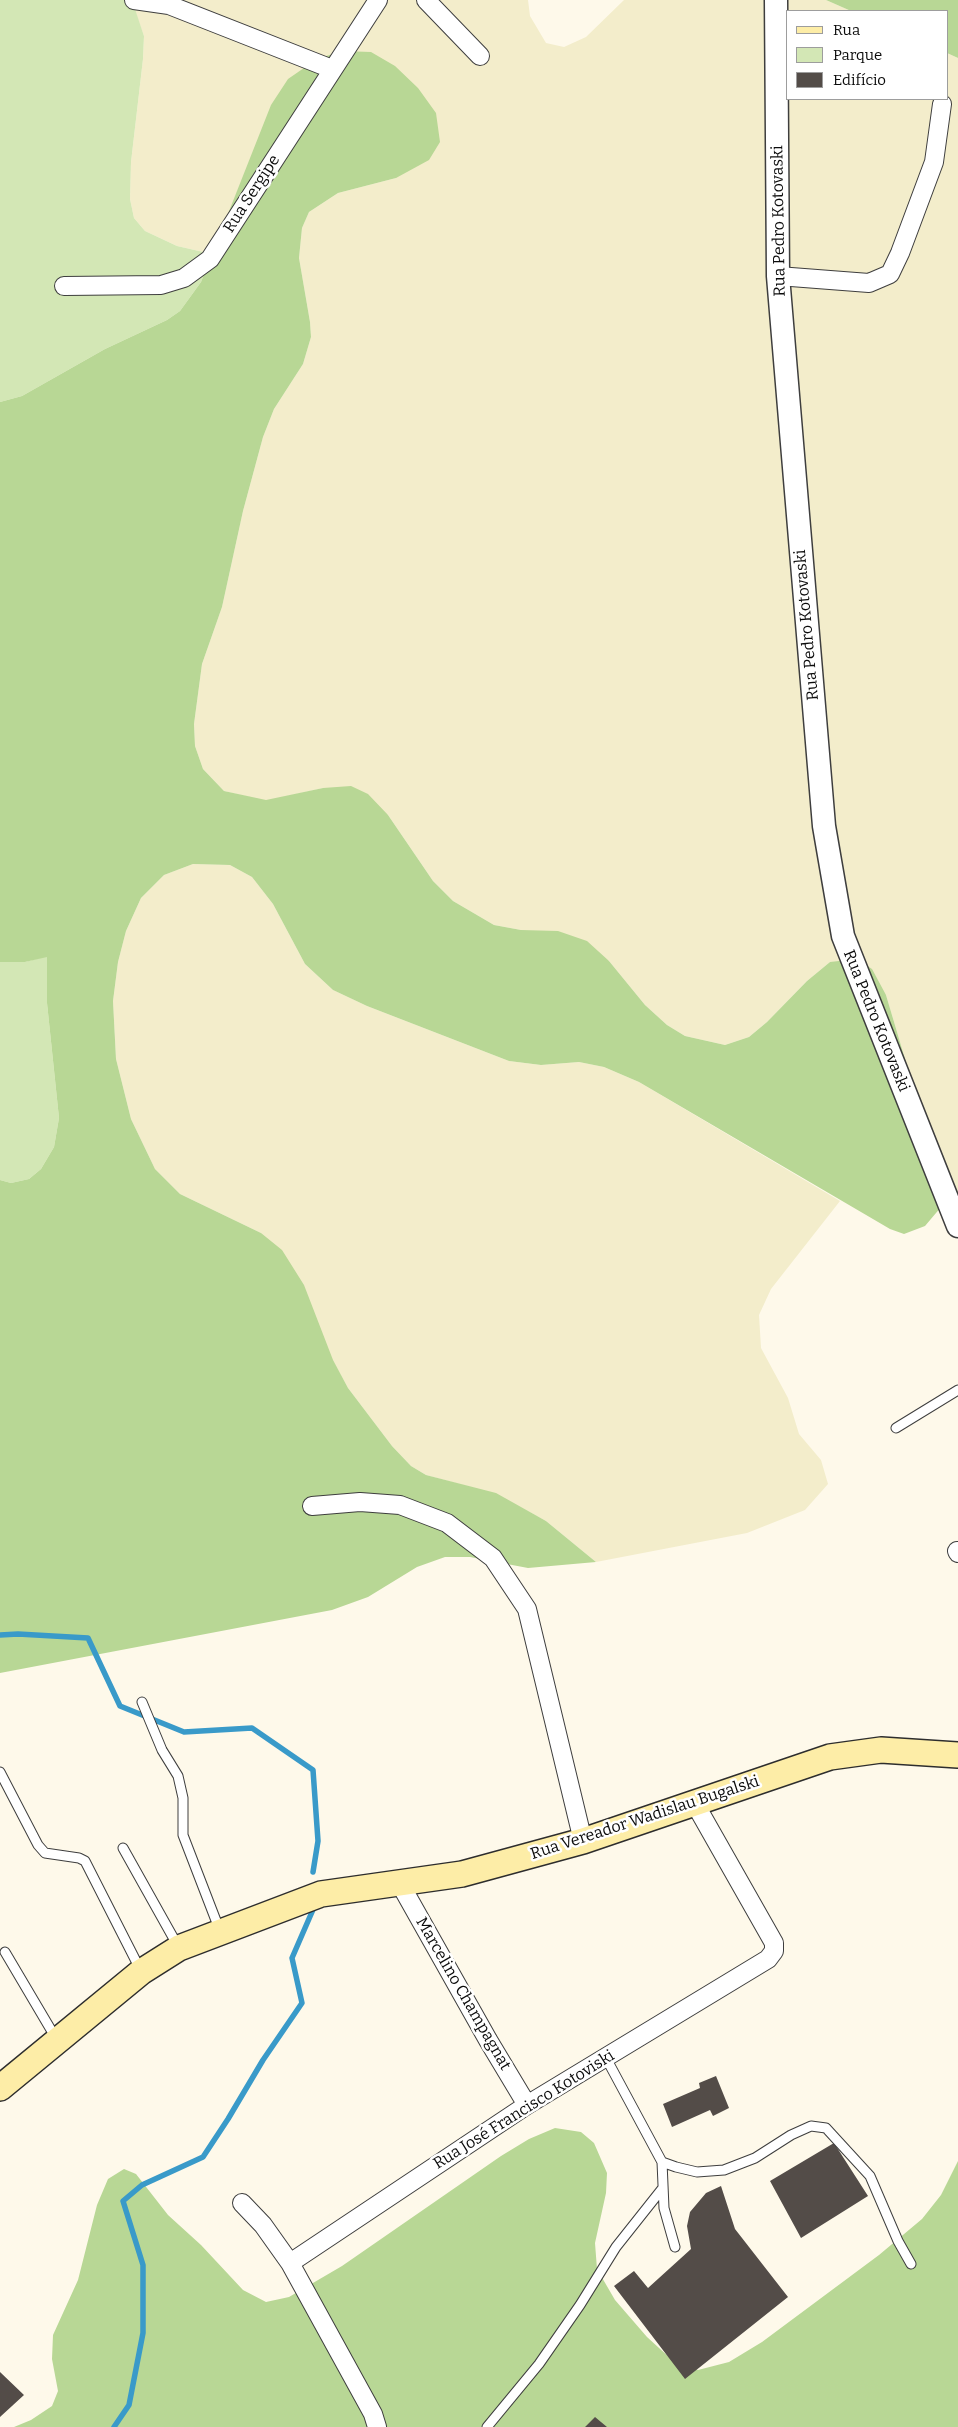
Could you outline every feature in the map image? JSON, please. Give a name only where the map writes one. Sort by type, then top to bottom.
[{"type":"main road","name":"Rua Vereador Wadislau Bugalski","points":[[0,2088],[141,1972],[179,1948],[321,1894],[462,1874],[583,1841],[830,1757],[881,1750],[958,1755]]},
{"type":"street","points":[[134,0],[169,5],[332,69]]},
{"type":"street","name":"Rua Sergipe","points":[[64,286],[161,285],[184,278],[210,259],[378,0]]},
{"type":"street","points":[[426,0],[480,56]]},
{"type":"street","name":"Rua Pedro Kotovaski","points":[[776,0],[778,276],[824,826],[843,936],[958,1226]]},
{"type":"street","points":[[778,276],[869,283],[890,274],[900,254],[934,162],[942,104]]},
{"type":"street","points":[[312,1506],[360,1502],[400,1505],[447,1523],[493,1558],[527,1609],[583,1841]]},
{"type":"street","name":"Rua José Francisco Kotoviski","points":[[290,2263],[527,2105],[768,1959],[774,1951],[774,1943],[694,1802]]},
{"type":"street","name":"Marcelino Champagnat","points":[[399,1882],[527,2105]]},
{"type":"street","points":[[242,2203],[263,2225],[290,2263],[373,2414],[377,2427]]},
{"type":"lane","points":[[896,1428],[958,1390]]},
{"type":"lane","points":[[142,1702],[162,1750],[178,1776],[183,1798],[183,1835],[220,1931]]},
{"type":"lane","points":[[0,1772],[38,1846],[45,1853],[79,1858],[85,1861],[131,1948],[141,1972]]},
{"type":"lane","points":[[123,1848],[179,1948]]},
{"type":"lane","points":[[5,1952],[57,2040]]},
{"type":"lane","points":[[606,2058],[662,2162],[662,2188],[668,2227],[675,2247]]},
{"type":"lane","points":[[662,2162],[697,2172],[724,2170],[755,2158],[791,2135],[811,2126],[826,2128],[870,2176],[898,2241],[911,2264]]},
{"type":"lane","points":[[487,2427],[539,2364],[580,2305],[616,2247],[662,2188]]},
{"type":"shaded area","points":[[131,0],[528,0],[530,16],[546,43],[564,47],[586,37],[624,0],[826,0],[849,10],[786,10],[786,100],[948,100],[948,53],[958,58],[958,1229],[947,1200],[886,995],[830,962],[807,981],[767,1022],[749,1037],[725,1045],[685,1036],[667,1025],[645,1005],[609,961],[521,930],[494,925],[453,901],[433,881],[388,815],[323,788],[266,801],[224,791],[203,769],[195,746],[194,724],[202,664],[222,607],[243,511],[263,437],[274,409],[303,364],[311,337],[299,258],[302,228],[309,212],[338,193],[396,178],[241,183],[212,254],[177,246],[145,231],[134,218],[130,199],[131,162],[144,36]]},
{"type":"shaded area","points":[[193,864],[230,865],[252,877],[273,904],[305,964],[333,990],[367,1006],[509,1061],[541,1065],[579,1062],[604,1067],[639,1082],[840,1201],[771,1289],[759,1315],[761,1348],[788,1398],[799,1434],[821,1460],[828,1484],[805,1510],[747,1533],[596,1562],[546,1521],[496,1494],[426,1475],[411,1466],[392,1446],[348,1388],[261,1233],[180,1194],[155,1169],[131,1119],[116,1059],[113,1001],[118,962],[126,931],[141,898],[164,875]]},
{"type":"green space","points":[[0,0],[132,0],[144,36],[131,162],[130,199],[134,218],[145,231],[177,246],[212,254],[201,282],[180,311],[167,320],[105,349],[22,396],[0,402]]},
{"type":"green space","points":[[826,0],[958,0],[958,58],[948,53],[948,10],[849,10]]},
{"type":"green space","points":[[342,51],[371,52],[395,66],[418,88],[436,113],[440,142],[429,160],[396,178],[338,193],[309,212],[302,228],[299,258],[311,337],[303,364],[274,409],[263,437],[243,511],[222,607],[202,664],[194,724],[195,746],[203,769],[224,791],[266,800],[323,788],[351,786],[368,794],[388,815],[433,881],[453,901],[494,925],[521,930],[558,931],[587,941],[609,961],[645,1005],[667,1025],[685,1036],[725,1045],[749,1037],[767,1022],[807,981],[830,962],[857,959],[872,969],[886,995],[947,1200],[925,1226],[904,1234],[890,1229],[639,1082],[604,1067],[579,1062],[541,1065],[509,1061],[367,1006],[333,990],[305,964],[273,904],[252,877],[230,865],[193,864],[164,875],[141,898],[126,931],[118,962],[113,1001],[116,1059],[131,1119],[155,1169],[180,1194],[261,1233],[282,1250],[304,1285],[333,1360],[348,1388],[392,1446],[411,1466],[426,1475],[496,1493],[546,1521],[596,1562],[528,1568],[470,1557],[445,1557],[417,1567],[368,1597],[332,1610],[0,1673],[0,1180],[11,1183],[29,1179],[41,1169],[54,1147],[59,1118],[47,1003],[47,957],[25,962],[0,962],[0,402],[22,396],[105,349],[167,320],[180,311],[201,282],[271,105],[288,79],[317,59]]},
{"type":"green space","points":[[47,956],[47,1003],[59,1118],[54,1147],[41,1169],[29,1179],[11,1183],[0,1180],[0,962],[25,962]]},
{"type":"green space","points":[[555,2128],[581,2132],[594,2143],[607,2173],[606,2193],[595,2243],[597,2269],[615,2300],[647,2337],[670,2358],[698,2370],[729,2362],[762,2342],[879,2255],[922,2219],[941,2195],[958,2161],[958,2427],[14,2427],[31,2420],[52,2406],[58,2391],[52,2359],[53,2335],[78,2280],[97,2205],[108,2179],[124,2169],[136,2174],[168,2215],[201,2245],[243,2290],[266,2302],[289,2297],[342,2266],[501,2156],[529,2139]]},
{"type":"building","points":[[716,2076],[729,2108],[713,2116],[710,2110],[672,2127],[663,2104],[700,2088],[699,2083]]},
{"type":"building","points":[[834,2143],[868,2196],[801,2238],[770,2181]]},
{"type":"building","points":[[721,2186],[735,2229],[788,2297],[685,2379],[614,2286],[634,2271],[648,2288],[691,2249],[687,2226],[690,2212],[706,2193]]},
{"type":"building","points":[[0,2372],[24,2395],[0,2417]]},
{"type":"building","points":[[595,2417],[607,2427],[585,2427]]},
{"type":"waterway","points":[[0,1635],[18,1634],[88,1638],[120,1706],[184,1732],[252,1728],[313,1770],[318,1841],[313,1872]]},
{"type":"waterway","points":[[114,2427],[129,2405],[143,2333],[143,2265],[123,2201],[142,2185],[203,2157],[228,2119],[263,2060],[302,2003],[292,1958],[315,1905]]}]
